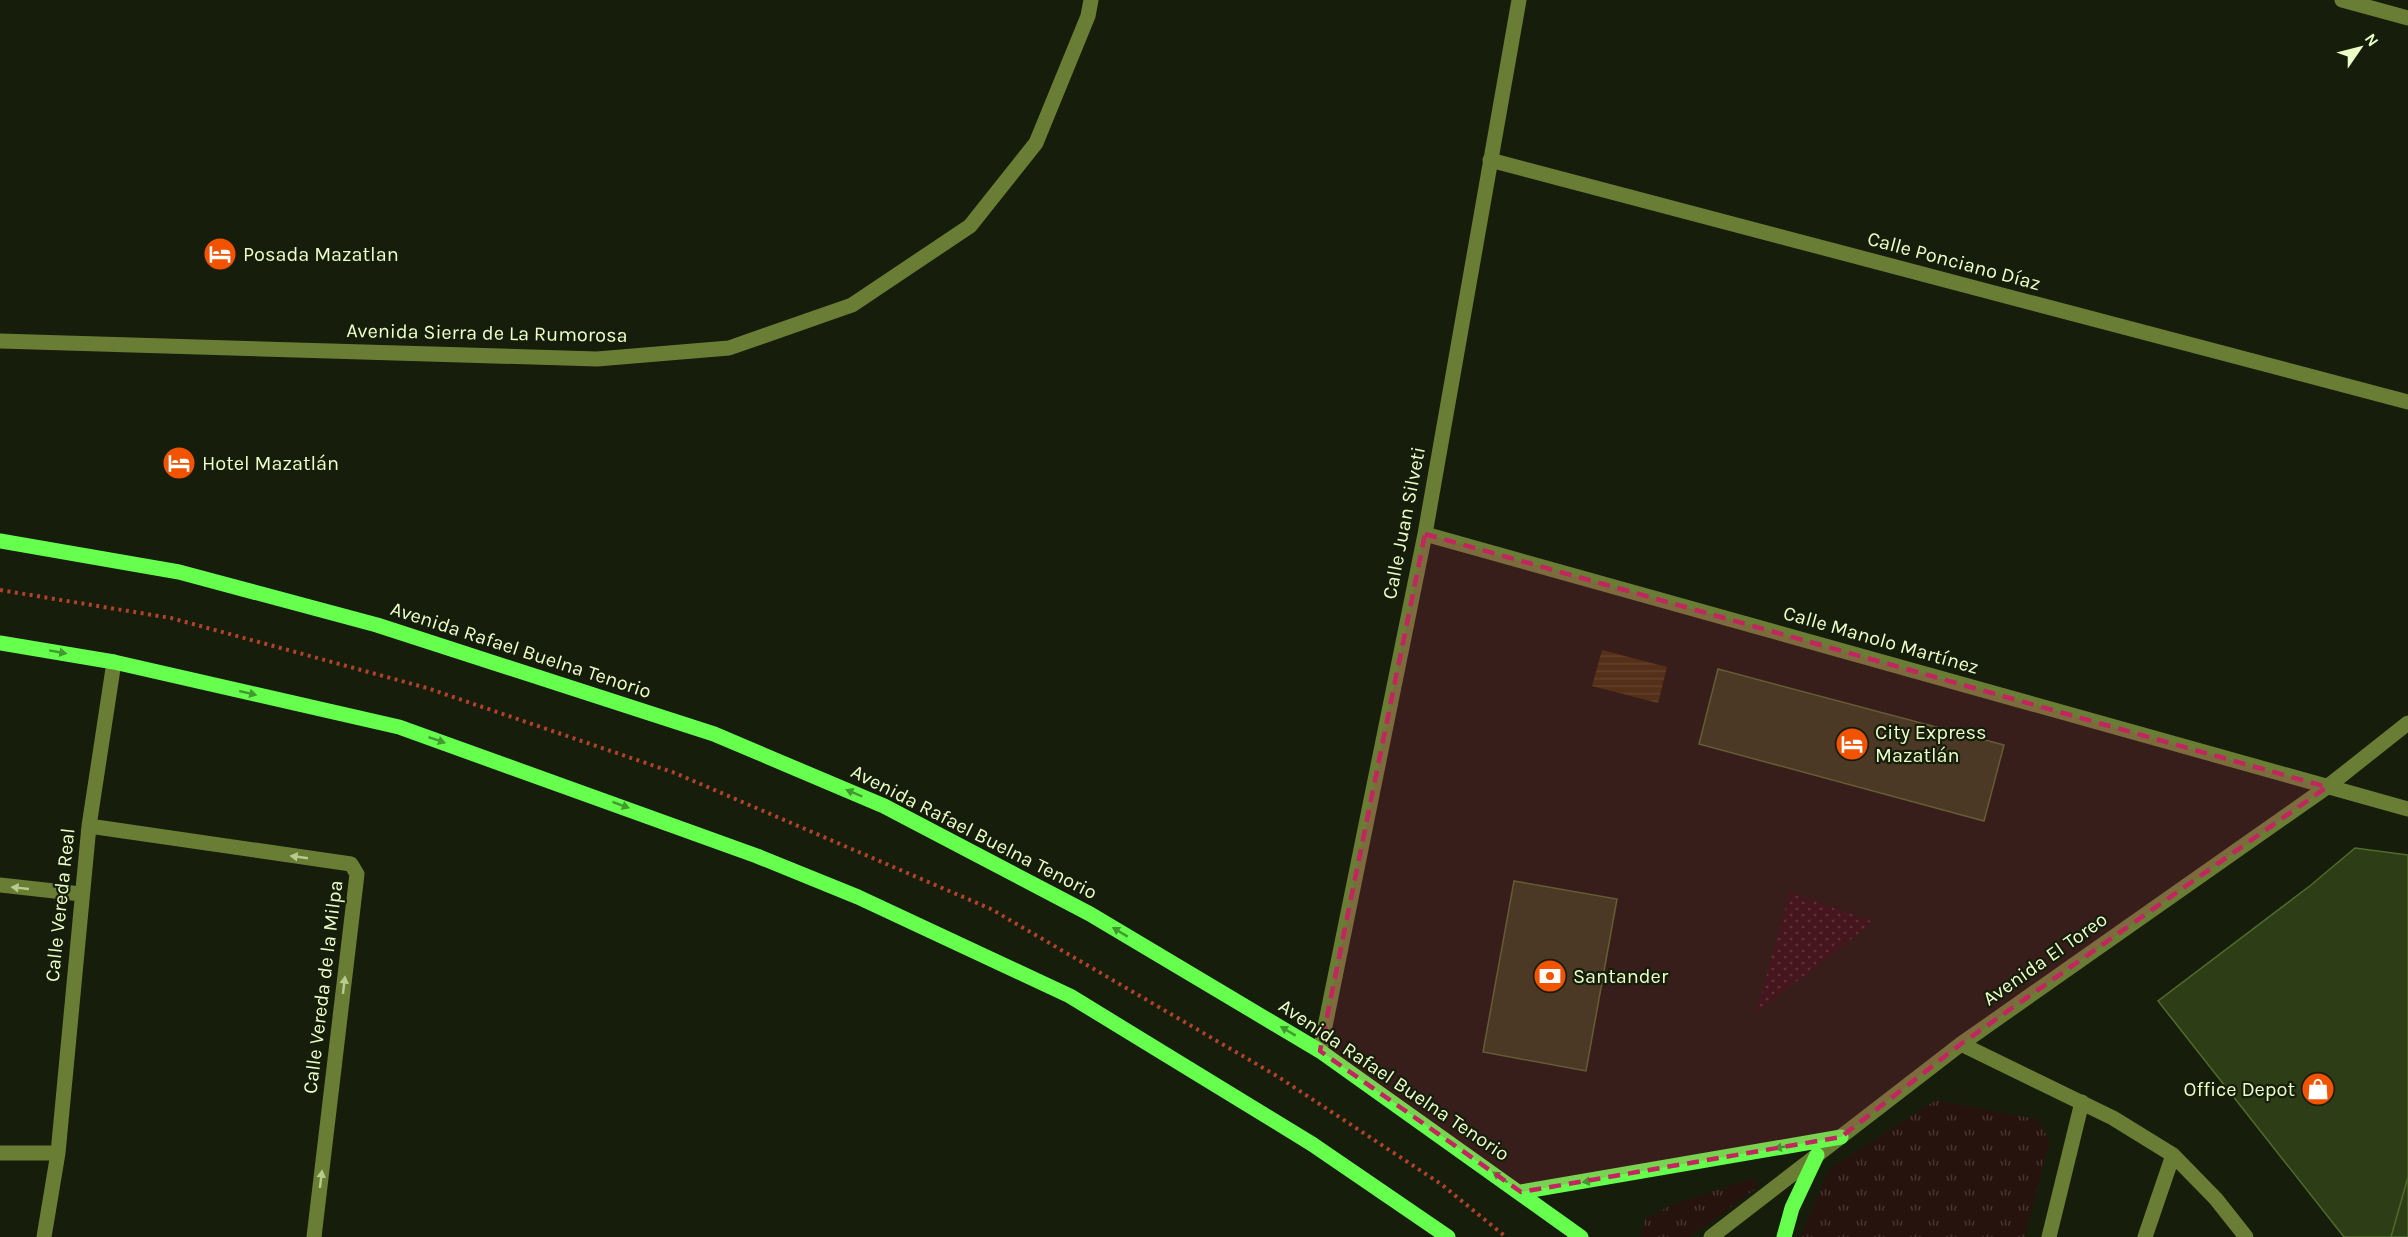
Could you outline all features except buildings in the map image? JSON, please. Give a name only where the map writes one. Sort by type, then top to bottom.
[{"type":"main road","name":"Avenida Rafael Buelna Tenorio","points":[[0,542],[179,572],[376,625],[714,734],[884,806],[1090,914],[1320,1051],[1521,1192],[1581,1237]]},
{"type":"main road","points":[[0,643],[114,662],[399,727],[619,804],[858,897],[1070,996],[1312,1144],[1448,1237]]},
{"type":"main road","points":[[1521,1192],[1841,1137]]},
{"type":"main road","points":[[1784,1237],[1792,1208],[1817,1155]]},
{"type":"street","name":"Avenida Sierra de La Rumorosa","points":[[0,341],[597,359],[729,348],[852,305],[970,226],[1036,143],[1088,16],[1091,0]]},
{"type":"street","name":"Calle Juan Silveti","points":[[1320,1051],[1425,534],[1519,0]]},
{"type":"street","points":[[2342,0],[2408,18]]},
{"type":"street","name":"Calle Ponciano Díaz","points":[[1490,160],[2408,402]]},
{"type":"street","name":"Calle Manolo Martínez","points":[[1425,534],[2408,808]]},
{"type":"street","name":"Calle Vereda Real","points":[[44,1237],[58,1153],[89,826],[114,662]]},
{"type":"street","name":"Avenida El Toreo","points":[[1711,1237],[1961,1044],[2326,787],[2408,723]]},
{"type":"street","name":"Calle Vereda de la Milpa","points":[[89,826],[351,864],[356,868],[314,1237]]},
{"type":"street","points":[[0,885],[81,894]]},
{"type":"street","points":[[1961,1044],[2082,1102],[2173,1155],[2216,1199],[2246,1237]]},
{"type":"street","points":[[2049,1237],[2082,1102]]},
{"type":"street","points":[[0,1153],[58,1153]]},
{"type":"street","points":[[2145,1237],[2173,1155]]},
{"type":"highlighted area","points":[[1425,534],[2327,787],[1961,1044],[1841,1137],[1521,1192],[1320,1051]]},
{"type":"green space","points":[[1790,892],[1873,922],[1756,1013]]},
{"type":"green space","points":[[1936,1100],[2037,1119],[2050,1141],[2025,1237],[1800,1237],[1829,1169]]},
{"type":"green space","points":[[1754,1178],[1758,1187],[1690,1237],[1641,1237],[1645,1219],[1673,1204]]},
{"type":"shaded area","points":[[1602,650],[1667,667],[1658,703],[1592,686]]},
{"type":"place","name":"Posada Mazatlan","points":[[220,254]]},
{"type":"place","name":"Hotel Mazatlán","points":[[179,463]]},
{"type":"place","name":"City Express Mazatlán","points":[[1852,744]]},
{"type":"place","name":"Santander","points":[[1550,976]]},
{"type":"place","name":"Office Depot","points":[[2318,1089]]}]
